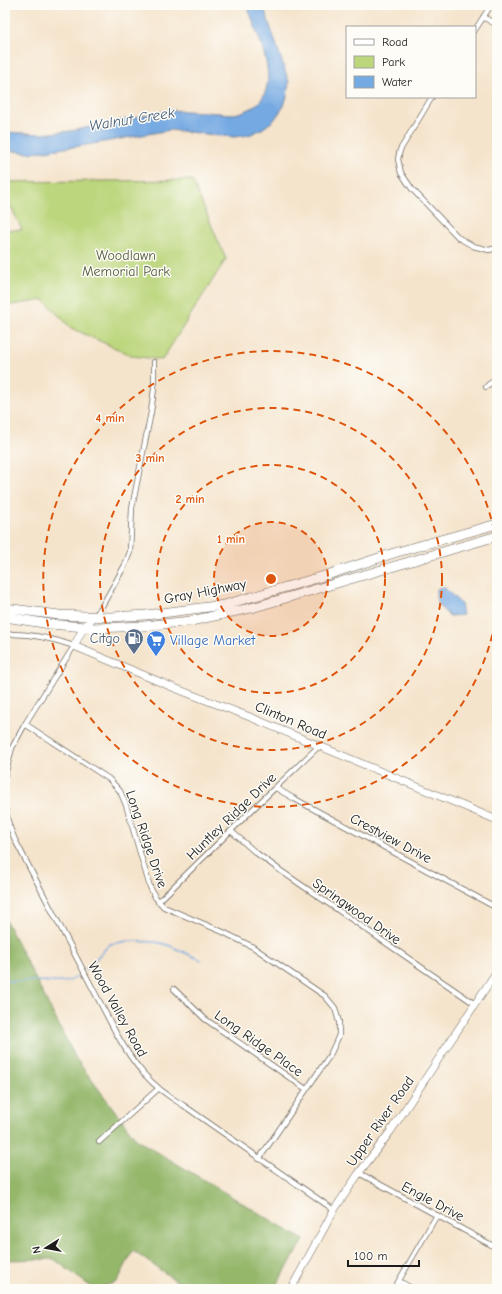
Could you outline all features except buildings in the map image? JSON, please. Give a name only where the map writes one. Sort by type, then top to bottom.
[{"type":"highway","name":"Gray Highway","points":[[5,608],[94,617],[146,615],[224,605],[324,576],[394,553],[497,524]]},
{"type":"highway","name":"Gray Highway","points":[[5,617],[50,624],[117,628],[191,621],[249,609],[497,536]]},
{"type":"street","points":[[476,28],[491,5]]},
{"type":"street","points":[[483,17],[497,25]]},
{"type":"street","points":[[431,98],[400,150],[398,159],[401,173],[412,189],[459,238],[473,246],[489,250],[497,248]]},
{"type":"street","points":[[5,775],[12,748],[25,724],[74,646],[84,627],[102,606],[125,565],[130,552],[132,508],[153,397],[154,362]]},
{"type":"street","points":[[486,387],[497,380]]},
{"type":"street","points":[[5,634],[30,634],[74,646]]},
{"type":"street","name":"Clinton Road","points":[[74,646],[177,689],[250,717],[497,820]]},
{"type":"street","name":"Long Ridge Drive","points":[[25,724],[109,779],[120,791],[126,805],[150,887],[158,902],[171,911],[253,946],[325,996],[335,1008],[339,1022],[336,1042],[330,1055],[306,1089]]},
{"type":"street","name":"Huntley Ridge Drive","points":[[158,902],[319,746]]},
{"type":"street","name":"Crestview Drive","points":[[276,788],[497,908]]},
{"type":"street","name":"Wood Valley Road","points":[[5,808],[7,825],[116,1033],[135,1064],[158,1089],[166,1095],[183,1105],[334,1210]]},
{"type":"street","name":"Springwood Drive","points":[[231,831],[254,852],[275,867],[474,1004]]},
{"type":"street","name":"Upper River Road","points":[[291,1289],[334,1210],[359,1173],[390,1132],[497,971]]},
{"type":"street","name":"Long Ridge Place","points":[[174,989],[205,1019],[306,1089],[260,1158]]},
{"type":"street","points":[[99,1142],[158,1089]]},
{"type":"street","name":"Engle Drive","points":[[359,1173],[497,1248]]},
{"type":"street","points":[[394,1289],[437,1215]]},
{"type":"street","points":[[399,1281],[413,1289]]},
{"type":"green space","name":"Woodlawn Memorial Park","points":[[192,180],[226,259],[162,360],[133,356],[71,328],[44,300],[5,306],[5,230],[22,230],[5,194],[5,182]]},
{"type":"green space","points":[[5,919],[76,1059],[137,1140],[304,1240],[274,1289],[188,1289],[133,1251],[117,1282],[96,1289],[54,1259],[5,1260]]},
{"type":"water","name":"Walnut Creek","points":[[247,5],[263,5],[289,82],[284,106],[274,120],[262,129],[249,135],[234,137],[170,130],[87,145],[29,153],[5,150],[5,132],[42,134],[71,131],[170,110],[234,114],[252,108],[263,97],[267,84],[267,69],[264,52]]},
{"type":"water","points":[[444,587],[461,604],[463,615],[450,616],[443,611],[438,604],[436,592],[438,588]]},
{"type":"waterway","points":[[85,970],[110,944],[128,941],[156,942],[168,945],[201,960]]},
{"type":"waterway","points":[[5,981],[66,982],[81,974]]},
{"type":"place","name":"Citgo","points":[[134,655]]},
{"type":"place","name":"Village Market","points":[[156,657]]}]
